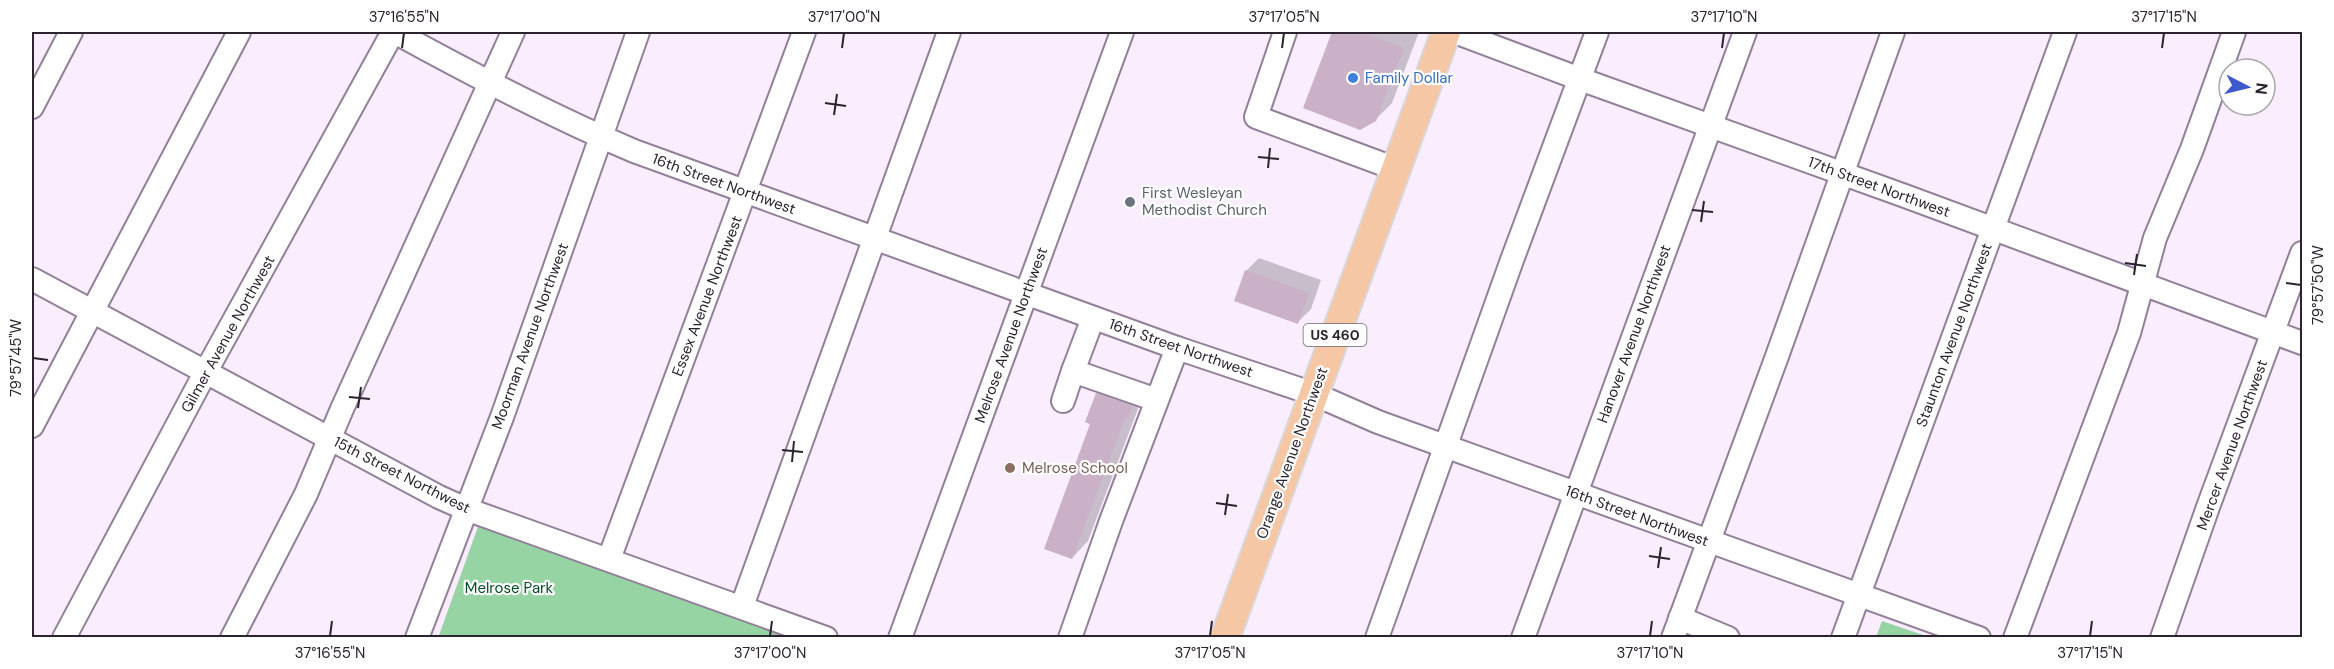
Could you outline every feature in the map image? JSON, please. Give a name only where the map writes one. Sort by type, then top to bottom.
[{"type":"main road","name":"Orange Avenue Northwest","points":[[1225,638],[1446,32]]},
{"type":"street","points":[[32,107],[71,32]]},
{"type":"street","points":[[32,426],[239,32]]},
{"type":"street","name":"16th Street Northwest","points":[[394,32],[573,125],[746,193],[1177,348],[1314,394],[1378,422],[1446,447],[1979,638]]},
{"type":"street","name":"Gilmer Avenue Northwest","points":[[64,638],[206,373],[394,32]]},
{"type":"street","points":[[232,638],[306,494],[513,32]]},
{"type":"street","name":"Moorman Avenue Northwest","points":[[417,638],[506,406],[638,32]]},
{"type":"street","name":"Essex Avenue Northwest","points":[[609,559],[804,32]]},
{"type":"street","points":[[742,606],[949,32]]},
{"type":"street","name":"Melrose Avenue Northwest","points":[[900,638],[1122,32]]},
{"type":"street","points":[[1285,32],[1256,117],[1396,169]]},
{"type":"street","name":"17th Street Northwest","points":[[1455,32],[1580,80],[1992,228],[2302,343]]},
{"type":"street","points":[[1377,638],[1512,260],[1598,32]]},
{"type":"street","name":"Hanover Avenue Northwest","points":[[1523,638],[1745,32]]},
{"type":"street","points":[[1728,638],[1677,628],[1893,32]]},
{"type":"street","name":"Staunton Avenue Northwest","points":[[1843,638],[2065,32]]},
{"type":"street","points":[[2015,638],[2129,333],[2155,238],[2192,149],[2234,32]]},
{"type":"street","name":"Mercer Avenue Northwest","points":[[2162,638],[2302,253]]},
{"type":"street","name":"15th Street Northwest","points":[[32,279],[439,497],[466,509],[826,638]]},
{"type":"street","points":[[1063,401],[1093,318]]},
{"type":"street","points":[[1070,638],[1111,521],[1177,348]]},
{"type":"street","points":[[1073,371],[1148,397]]},
{"type":"green space","name":"Melrose Park","points":[[479,524],[786,637],[438,638]]},
{"type":"green space","points":[[1882,621],[1929,637],[1876,637]]},
{"type":"building","name":"Family Dollar","points":[[1332,32],[1362,32],[1404,48],[1376,121],[1360,130],[1303,108]]},
{"type":"building","points":[[1245,270],[1309,293],[1298,324],[1234,301]]},
{"type":"building","points":[[1096,393],[1132,406],[1128,419],[1125,418],[1072,559],[1044,549],[1090,424],[1085,422]]},
{"type":"place","name":"Family Dollar","points":[[1353,78]]},
{"type":"place","name":"First Wesleyan Methodist Church","points":[[1130,202]]},
{"type":"place","name":"Melrose School","points":[[1010,468]]}]
